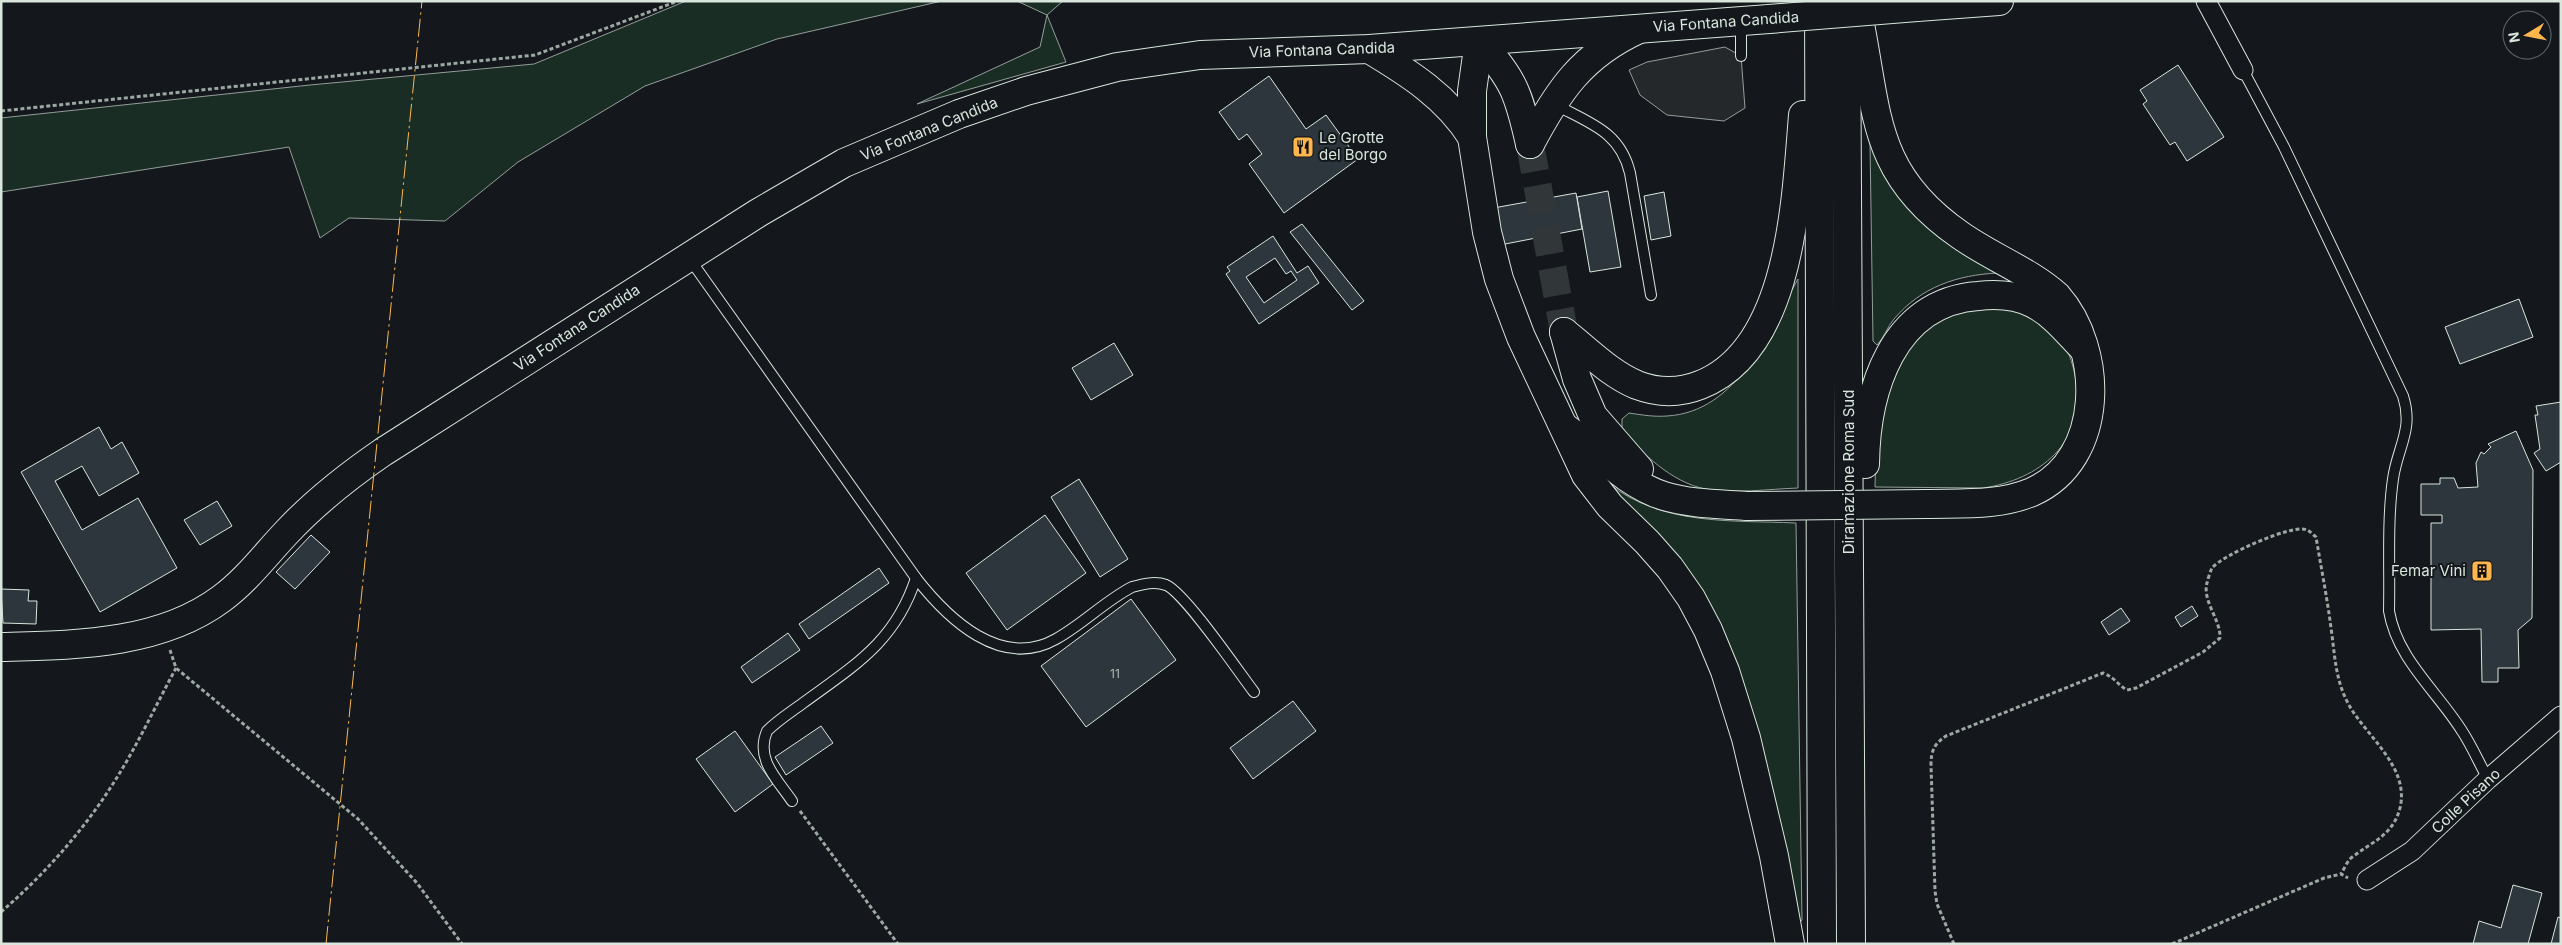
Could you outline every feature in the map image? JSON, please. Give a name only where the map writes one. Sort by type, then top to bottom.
[{"type":"main road","points":[[1664,496],[1622,452],[1593,416],[1577,379],[1564,332],[1603,364],[1630,382],[1655,390],[1666,391],[1692,388],[1721,374],[1734,363],[1753,340],[1774,298],[1785,264],[1790,239],[1799,160],[1810,1]]},
{"type":"main road","name":"Diramazione Roma Sud","points":[[1819,1],[1822,944]]},
{"type":"main road","name":"Diramazione Roma Sud","points":[[1846,1],[1851,944]]},
{"type":"main road","points":[[1562,425],[1615,469],[1639,484],[1664,496],[1690,501],[1748,506],[1926,504],[2009,499],[2033,491],[2051,480],[2072,454],[2089,417],[2091,387],[2084,350],[2069,313],[2057,296],[1961,236],[1939,220],[1920,202],[1900,176],[1888,155],[1880,132],[1854,1]]},
{"type":"main road","name":"Via Fontana Candida","points":[[1,647],[99,641],[163,628],[195,615],[234,589],[319,500],[361,467],[688,257],[758,213],[844,163],[960,114],[1026,91],[1118,67],[1182,57],[1240,53],[1369,50],[1999,1]]},
{"type":"main road","points":[[1479,41],[1500,64],[1512,83],[1522,111],[1530,144],[1553,104],[1591,57],[1618,38],[1639,29]]},
{"type":"main road","points":[[1479,41],[1472,91],[1472,137],[1486,232],[1499,279],[1521,338],[1593,486],[1670,568],[1691,598],[1712,640],[1733,694],[1746,738],[1774,856],[1790,944]]},
{"type":"main road","points":[[1369,50],[1400,68],[1434,93],[1453,111],[1472,137]]},
{"type":"main road","points":[[1851,865],[1865,451],[1872,402],[1881,373],[1897,344],[1918,319],[1938,306],[1964,297],[1997,295],[2034,303],[2049,314],[2084,350]]},
{"type":"street","points":[[2206,1],[2243,70]]},
{"type":"street","name":"Colle Pisano","points":[[2368,880],[2412,851],[2488,779],[2561,716]]},
{"type":"lane","points":[[1741,56],[1742,21]]},
{"type":"lane","points":[[2243,70],[2284,147],[2403,396],[2408,418],[2405,439],[2393,480],[2389,611],[2391,622],[2402,650],[2463,732],[2488,779]]},
{"type":"lane","points":[[1553,104],[1606,133],[1624,154],[1630,173],[1651,295]]},
{"type":"lane","points":[[688,257],[916,578],[933,600],[961,625],[990,642],[1021,649],[1040,646],[1056,639],[1132,587],[1144,583],[1166,585],[1182,597],[1254,692]]},
{"type":"lane","points":[[792,800],[765,761],[763,746],[767,731],[857,664],[881,642],[891,631],[906,606],[916,578]]},
{"type":"path","points":[[1,111],[535,55],[678,1]]},
{"type":"path","points":[[1954,944],[1937,904],[1934,891],[1931,751],[1937,742],[1946,736],[2103,674],[2113,676],[2119,685],[2127,690],[2136,688],[2203,652],[2220,638],[2221,628],[2211,608],[2206,586],[2212,568],[2259,540],[2294,528],[2307,530],[2316,537],[2331,628],[2334,659],[2340,687],[2349,706],[2387,757],[2397,777],[2401,795],[2397,818],[2386,834],[2350,859],[2341,874]]},
{"type":"path","points":[[163,628],[176,668],[358,819],[417,883],[462,944]]},
{"type":"path","points":[[1,912],[53,861],[94,810],[124,766],[176,668]]},
{"type":"path","points":[[792,800],[898,944]]},
{"type":"path","points":[[2172,944],[2324,878],[2341,874],[2355,882],[2368,880]]},
{"type":"green space","points":[[686,1],[942,1],[777,39],[645,86],[518,162],[445,221],[349,218],[320,238],[289,147],[1,192],[1,118],[310,85],[534,64]]},
{"type":"green space","points":[[1017,1],[1063,1],[1047,15]]},
{"type":"green space","points":[[1047,15],[1066,62],[917,104],[1040,47]]},
{"type":"green space","points":[[1870,143],[1998,273],[1954,280],[1928,291],[1894,319],[1877,345],[1873,341]]},
{"type":"green space","points":[[1798,279],[1798,488],[1740,491],[1705,489],[1670,474],[1648,457],[1622,429],[1622,419],[1629,413],[1667,416],[1692,411],[1713,400],[1732,385],[1763,344]]},
{"type":"green space","points":[[2021,307],[2052,333],[2064,346],[2074,371],[2077,403],[2074,422],[2066,440],[2055,454],[2040,467],[2023,476],[2004,484],[1983,488],[1875,487],[1876,446],[1890,370],[1940,311]]},
{"type":"green space","points":[[1608,483],[1629,497],[1651,507],[1674,514],[1722,520],[1796,523],[1802,920],[1797,926],[1746,701]]},
{"type":"shaded area","points":[[1725,47],[1741,56],[1745,108],[1724,121],[1667,115],[1640,95],[1629,70],[1647,62]]},
{"type":"building","points":[[2178,65],[2224,137],[2187,161],[2175,142],[2170,145],[2143,104],[2147,101],[2140,90]]},
{"type":"building","name":"Le Grotte del Borgo","points":[[1269,76],[1306,129],[1326,115],[1358,159],[1284,213],[1249,164],[1262,154],[1247,134],[1239,140],[1219,112]]},
{"type":"building","points":[[1608,191],[1621,267],[1590,272],[1577,197]]},
{"type":"building","points":[[1664,192],[1671,236],[1651,240],[1644,196]]},
{"type":"building","points":[[1576,193],[1582,229],[1495,246],[1488,209]]},
{"type":"building","points":[[1302,224],[1364,301],[1352,310],[1290,232]]},
{"type":"building","points":[[1273,236],[1297,273],[1308,266],[1319,283],[1259,324],[1226,274],[1230,271],[1227,267]],"holes":[[[1275,258],[1286,274],[1291,271],[1297,280],[1264,303],[1246,277]]]},
{"type":"building","points":[[2519,299],[2533,337],[2460,364],[2445,327]]},
{"type":"building","points":[[1114,343],[1133,375],[1091,400],[1072,368]]},
{"type":"building","points":[[2561,402],[2561,462],[2546,471],[2534,453],[2540,449],[2535,415],[2538,415],[2536,406]]},
{"type":"building","points":[[99,427],[111,449],[122,442],[139,473],[99,496],[82,466],[55,481],[82,530],[138,498],[177,568],[100,612],[21,472]]},
{"type":"building","name":"Femar Vini","points":[[2516,431],[2533,470],[2532,618],[2518,630],[2519,668],[2498,668],[2498,682],[2482,682],[2481,629],[2431,630],[2431,523],[2442,523],[2442,515],[2421,515],[2421,484],[2440,484],[2440,478],[2454,478],[2458,488],[2478,487],[2476,463],[2481,452],[2484,454],[2491,447],[2488,444]]},
{"type":"building","points":[[1079,479],[1128,559],[1100,577],[1051,497]]},
{"type":"building","points":[[217,501],[232,526],[200,545],[184,520]]},
{"type":"building","points":[[1045,515],[1086,573],[1007,630],[966,573]]},
{"type":"building","points":[[311,535],[330,552],[295,589],[276,572]]},
{"type":"building","points":[[879,568],[889,583],[809,639],[799,624]]},
{"type":"building","points":[[1,589],[29,590],[28,601],[37,601],[36,624],[3,623]]},
{"type":"building","points":[[1131,599],[1176,660],[1086,727],[1041,666]]},
{"type":"building","points":[[2192,606],[2198,616],[2181,627],[2175,617]]},
{"type":"building","points":[[2121,608],[2130,621],[2109,635],[2101,622]]},
{"type":"building","points":[[788,633],[800,650],[752,683],[741,667]]},
{"type":"building","points":[[1293,701],[1316,731],[1253,779],[1230,748]]},
{"type":"building","points":[[821,726],[833,743],[786,775],[775,757]]},
{"type":"building","points":[[735,731],[773,784],[735,812],[696,759]]},
{"type":"building","points":[[2513,885],[2542,893],[2528,944],[2473,944],[2479,921],[2501,928]]},
{"type":"building","points":[[2558,917],[2561,918],[2561,944],[2551,944]]},
{"type":"tunnel","points":[[1530,144],[1564,332]]},
{"type":"power","points":[[326,944],[422,1]]},
{"type":"place","name":"Le Grotte del Borgo","points":[[1303,147]]},
{"type":"place","name":"Femar Vini","points":[[2482,571]]}]
